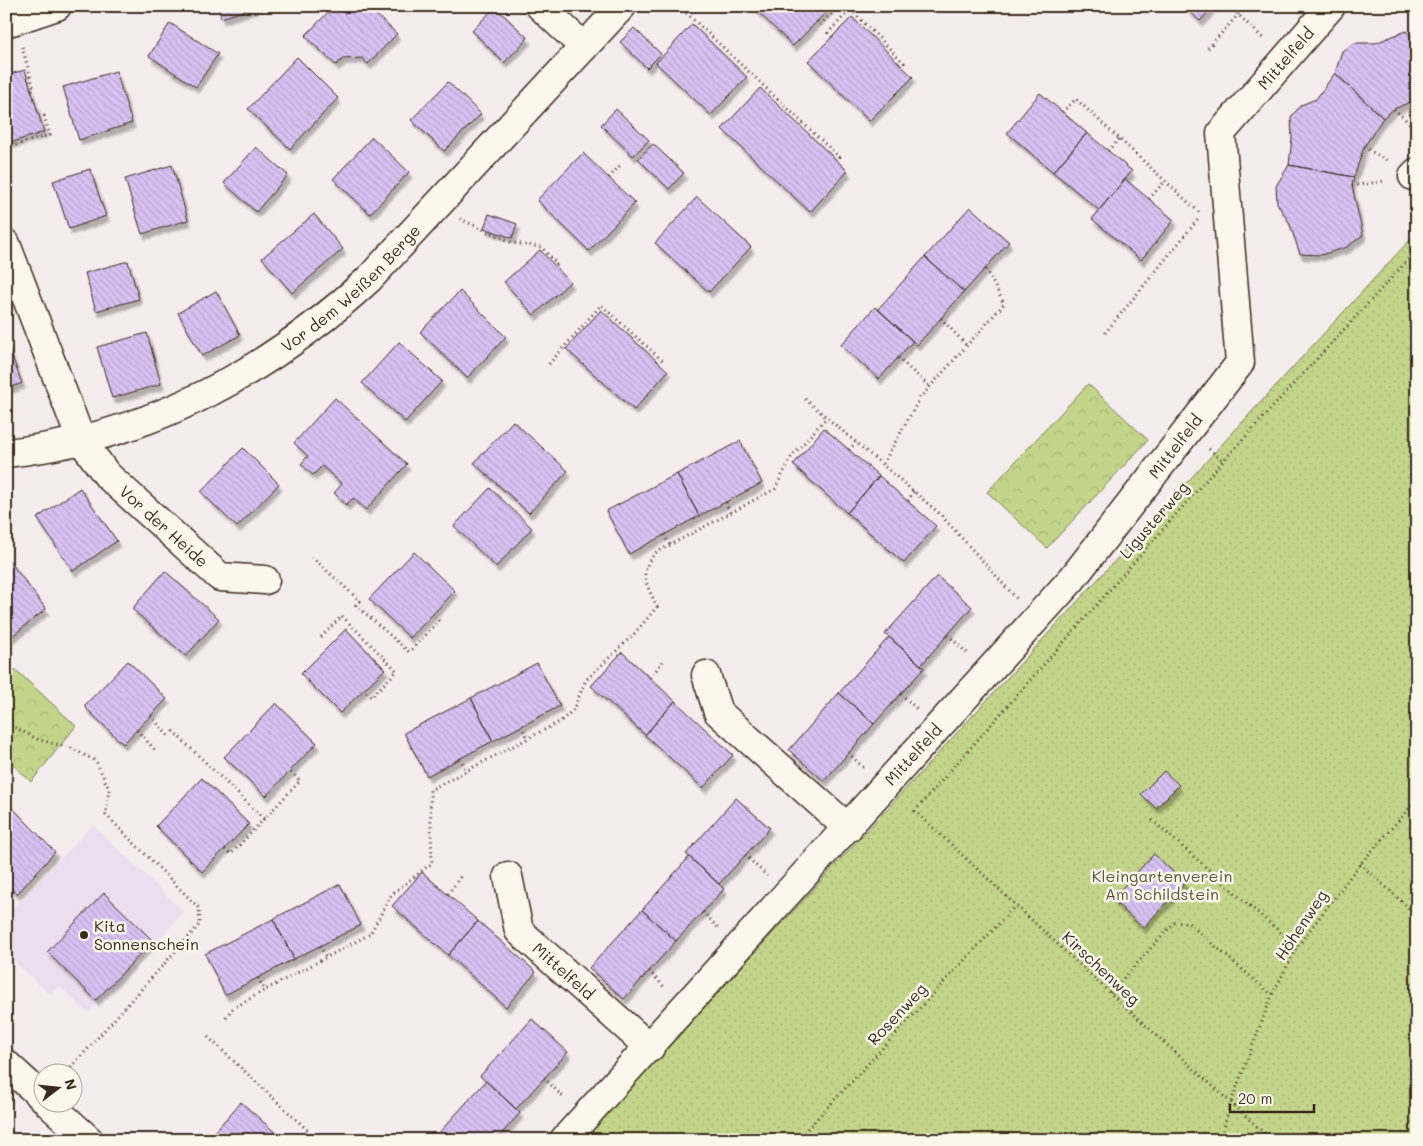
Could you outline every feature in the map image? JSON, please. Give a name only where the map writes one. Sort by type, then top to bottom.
[{"type":"street","points":[[10,22],[57,6]]},
{"type":"street","points":[[540,6],[584,47]]},
{"type":"street","name":"Vor dem Weißen Berge","points":[[6,453],[81,440],[141,422],[207,394],[267,361],[338,308],[368,279],[622,6]]},
{"type":"street","name":"Mittelfeld","points":[[564,1140],[650,1048],[1072,579],[1240,362],[1221,133],[1331,6]]},
{"type":"street","name":"Vor der Heide","points":[[6,244],[81,440],[107,475],[220,577],[265,580]]},
{"type":"street","points":[[706,676],[718,712],[848,828]]},
{"type":"street","name":"Mittelfeld","points":[[508,876],[519,931],[650,1048]]},
{"type":"street","points":[[6,1064],[32,1088]]},
{"type":"street","points":[[58,1114],[77,1136]]},
{"type":"path","points":[[679,6],[702,31],[716,41],[727,55],[826,148],[839,157],[836,160]]},
{"type":"path","points":[[817,21],[820,25],[839,6]]},
{"type":"path","points":[[847,6],[869,31],[904,63],[901,66]]},
{"type":"path","points":[[1229,6],[1286,58]]},
{"type":"path","points":[[1208,48],[1246,6]]},
{"type":"path","points":[[832,37],[828,33],[850,10]]},
{"type":"path","points":[[10,22],[34,89],[31,90]]},
{"type":"path","points":[[712,44],[716,41]]},
{"type":"path","points":[[1062,112],[1076,99],[1202,215],[1105,333]]},
{"type":"path","points":[[1394,109],[1417,130]]},
{"type":"path","points":[[6,148],[50,135],[44,116],[40,117]]},
{"type":"path","points":[[1108,151],[1119,139]]},
{"type":"path","points":[[609,178],[622,163]]},
{"type":"path","points":[[1352,186],[1415,174]]},
{"type":"path","points":[[1149,199],[1165,181]]},
{"type":"path","points":[[440,202],[460,219],[513,243],[540,247],[557,264],[555,266]]},
{"type":"path","name":"Ligusterweg","points":[[915,811],[1223,461],[1417,250]]},
{"type":"path","points":[[883,465],[920,398],[1004,304],[986,269]]},
{"type":"path","points":[[549,364],[601,305],[664,362]]},
{"type":"path","points":[[941,318],[966,346]]},
{"type":"path","points":[[898,358],[930,387]]},
{"type":"path","points":[[805,399],[938,513],[1036,619]]},
{"type":"path","points":[[226,1017],[232,1009],[370,934],[392,894],[432,863],[430,790],[561,722],[573,710],[586,680],[634,634],[657,607],[644,575],[646,565],[655,553],[775,489],[792,456],[827,417]]},
{"type":"path","points":[[850,450],[856,442]]},
{"type":"path","points":[[1205,446],[1223,461]]},
{"type":"path","points":[[908,501],[914,492]]},
{"type":"path","points":[[726,502],[730,513]]},
{"type":"path","points":[[664,535],[670,545]]},
{"type":"path","points":[[312,557],[360,601],[356,605],[409,652],[439,621],[433,615]]},
{"type":"path","points":[[321,637],[342,616],[397,671],[371,697],[364,690]]},
{"type":"path","points":[[650,678],[663,661]]},
{"type":"path","points":[[151,716],[168,736]]},
{"type":"path","points":[[6,723],[40,740],[69,747],[96,761],[109,789],[106,816],[199,908],[200,924],[74,1064]]},
{"type":"path","points":[[521,726],[528,739]]},
{"type":"path","points":[[137,730],[155,750]]},
{"type":"path","points":[[173,731],[264,819]]},
{"type":"path","points":[[460,758],[466,771]]},
{"type":"path","points":[[225,849],[231,854],[300,781],[290,771]]},
{"type":"path","name":"Höhenweg","points":[[1220,1140],[1231,1102],[1272,995],[1297,947],[1360,864],[1417,800]]},
{"type":"path","name":"Kirschenweg","points":[[915,811],[1015,906],[1272,1140]]},
{"type":"path","points":[[1152,820],[1297,947]]},
{"type":"path","points":[[1360,864],[1417,915]]},
{"type":"path","points":[[448,894],[462,876]]},
{"type":"path","name":"Rosenweg","points":[[797,1140],[1015,906]]},
{"type":"path","points":[[1110,993],[1174,923],[1187,922],[1272,995]]},
{"type":"path","points":[[320,946],[326,958]]},
{"type":"path","points":[[258,978],[265,990]]},
{"type":"path","points":[[208,1037],[318,1140]]},
{"type":"shaded area","name":"Kita Sonnenschein","points":[[93,825],[184,912],[88,1013],[59,986],[50,995],[6,954],[6,916]]},
{"type":"green space","name":"Kleingartenverein Am Schildstein","points":[[1417,232],[1417,1140],[583,1140]]},
{"type":"green space","points":[[1088,384],[1148,440],[1047,548],[987,492]]},
{"type":"green space","points":[[15,669],[76,726],[31,782],[6,758],[6,678]]},
{"type":"building","points":[[218,6],[259,6],[221,18]]},
{"type":"building","points":[[334,6],[367,6],[397,34],[368,64],[362,58],[343,59],[336,65],[305,36]]},
{"type":"building","points":[[752,6],[832,6],[793,46]]},
{"type":"building","points":[[1184,6],[1213,6],[1200,21]]},
{"type":"building","points":[[495,7],[528,38],[504,63],[472,31]]},
{"type":"building","points":[[852,17],[913,77],[869,121],[808,61]]},
{"type":"building","points":[[170,23],[218,54],[196,87],[149,56]]},
{"type":"building","points":[[692,24],[747,77],[711,115],[656,63]]},
{"type":"building","points":[[634,28],[661,54],[647,68],[620,42]]},
{"type":"building","points":[[1406,31],[1417,40],[1417,99],[1394,109],[1383,118],[1335,73],[1342,51],[1354,43],[1375,43]]},
{"type":"building","points":[[297,57],[338,98],[290,149],[248,109]]},
{"type":"building","points":[[25,70],[44,132],[6,144],[6,75]]},
{"type":"building","points":[[116,71],[132,123],[79,140],[63,87]]},
{"type":"building","points":[[1335,73],[1383,118],[1364,147],[1354,177],[1289,165],[1292,138],[1291,117],[1301,105],[1316,99]]},
{"type":"building","points":[[448,82],[481,114],[444,151],[411,120]]},
{"type":"building","points":[[760,88],[848,171],[810,212],[722,129]]},
{"type":"building","points":[[1040,93],[1087,133],[1053,172],[1007,133]]},
{"type":"building","points":[[616,109],[649,140],[633,156],[601,125]]},
{"type":"building","points":[[1087,133],[1132,171],[1099,210],[1053,172]]},
{"type":"building","points":[[372,137],[409,172],[370,214],[333,179]]},
{"type":"building","points":[[653,144],[684,173],[669,189],[638,159]]},
{"type":"building","points":[[256,147],[288,175],[256,212],[224,183]]},
{"type":"building","points":[[583,153],[635,203],[589,251],[537,200]]},
{"type":"building","points":[[172,165],[188,220],[142,234],[125,179]]},
{"type":"building","points":[[1289,165],[1354,177],[1352,186],[1363,235],[1347,247],[1321,255],[1300,254],[1289,222],[1277,203],[1276,186]]},
{"type":"building","points":[[90,169],[106,216],[69,229],[53,181]]},
{"type":"building","points":[[1125,179],[1174,220],[1141,260],[1092,219]]},
{"type":"building","points":[[697,197],[751,247],[709,292],[655,243]]},
{"type":"building","points":[[970,207],[1009,242],[964,292],[925,257]]},
{"type":"building","points":[[314,214],[343,249],[292,293],[262,258]]},
{"type":"building","points":[[489,214],[517,224],[512,238],[484,228]]},
{"type":"building","points":[[540,250],[570,282],[534,315],[504,282]]},
{"type":"building","points":[[925,257],[964,292],[917,345],[878,309]]},
{"type":"building","points":[[128,261],[139,299],[96,311],[85,273]]},
{"type":"building","points":[[216,291],[240,335],[202,356],[178,313]]},
{"type":"building","points":[[460,291],[506,337],[467,378],[420,332]]},
{"type":"building","points":[[875,307],[913,341],[879,379],[841,345]]},
{"type":"building","points":[[601,310],[668,371],[634,410],[566,349]]},
{"type":"building","points":[[147,333],[161,384],[112,398],[97,347]]},
{"type":"building","points":[[6,341],[22,383],[6,389]]},
{"type":"building","points":[[399,342],[442,381],[405,422],[362,383]]},
{"type":"building","points":[[335,398],[407,464],[366,510],[353,498],[346,505],[334,493],[342,484],[322,466],[313,475],[301,464],[308,456],[294,443]]},
{"type":"building","points":[[513,421],[568,471],[529,513],[474,463]]},
{"type":"building","points":[[824,428],[879,476],[847,513],[793,465]]},
{"type":"building","points":[[740,441],[762,483],[699,516],[677,474]]},
{"type":"building","points":[[243,448],[279,484],[237,527],[201,492]]},
{"type":"building","points":[[677,474],[699,516],[629,554],[606,511]]},
{"type":"building","points":[[879,476],[936,526],[904,563],[847,513]]},
{"type":"building","points":[[80,488],[117,541],[73,571],[37,518]]},
{"type":"building","points":[[490,488],[532,528],[496,567],[454,526]]},
{"type":"building","points":[[414,552],[455,591],[410,638],[369,599]]},
{"type":"building","points":[[9,560],[46,609],[6,641],[6,562]]},
{"type":"building","points":[[165,571],[219,619],[186,656],[132,609]]},
{"type":"building","points":[[937,576],[972,607],[921,665],[885,634]]},
{"type":"building","points":[[346,629],[385,669],[340,713],[301,674]]},
{"type":"building","points":[[889,637],[924,668],[874,724],[839,693]]},
{"type":"building","points":[[622,652],[675,701],[645,735],[591,686]]},
{"type":"building","points":[[128,661],[167,699],[123,744],[84,706]]},
{"type":"building","points":[[537,663],[560,706],[493,741],[471,698]]},
{"type":"building","points":[[839,693],[874,724],[824,781],[789,750]]},
{"type":"building","points":[[471,698],[493,741],[427,776],[404,733]]},
{"type":"building","points":[[675,701],[733,755],[703,788],[645,735]]},
{"type":"building","points":[[276,703],[317,743],[266,796],[224,757]]},
{"type":"building","points":[[1164,771],[1179,785],[1156,808],[1141,794]]},
{"type":"building","points":[[202,778],[249,824],[202,872],[156,826]]},
{"type":"building","points":[[736,798],[770,828],[719,884],[686,854]]},
{"type":"building","points":[[6,801],[55,852],[17,894],[6,884]]},
{"type":"building","points":[[1154,854],[1185,883],[1143,928],[1112,899]]},
{"type":"building","points":[[689,857],[724,889],[676,941],[642,910]]},
{"type":"building","points":[[422,872],[478,921],[448,955],[392,906]]},
{"type":"building","points":[[340,884],[361,925],[294,959],[273,919]]},
{"type":"building","name":"Kita Sonnenschein","points":[[104,893],[153,941],[96,1000],[47,952]]},
{"type":"building","points":[[642,910],[676,941],[624,999],[589,968]]},
{"type":"building","points":[[273,919],[294,959],[225,995],[205,954]]},
{"type":"building","points":[[478,921],[536,972],[506,1007],[448,955]]},
{"type":"building","points":[[532,1019],[568,1052],[516,1109],[480,1076]]},
{"type":"building","points":[[486,1081],[520,1113],[496,1140],[442,1140],[437,1135]]},
{"type":"building","points":[[241,1102],[279,1136],[283,1140],[207,1140]]},
{"type":"place","name":"Kita Sonnenschein","points":[[84,935]]}]
